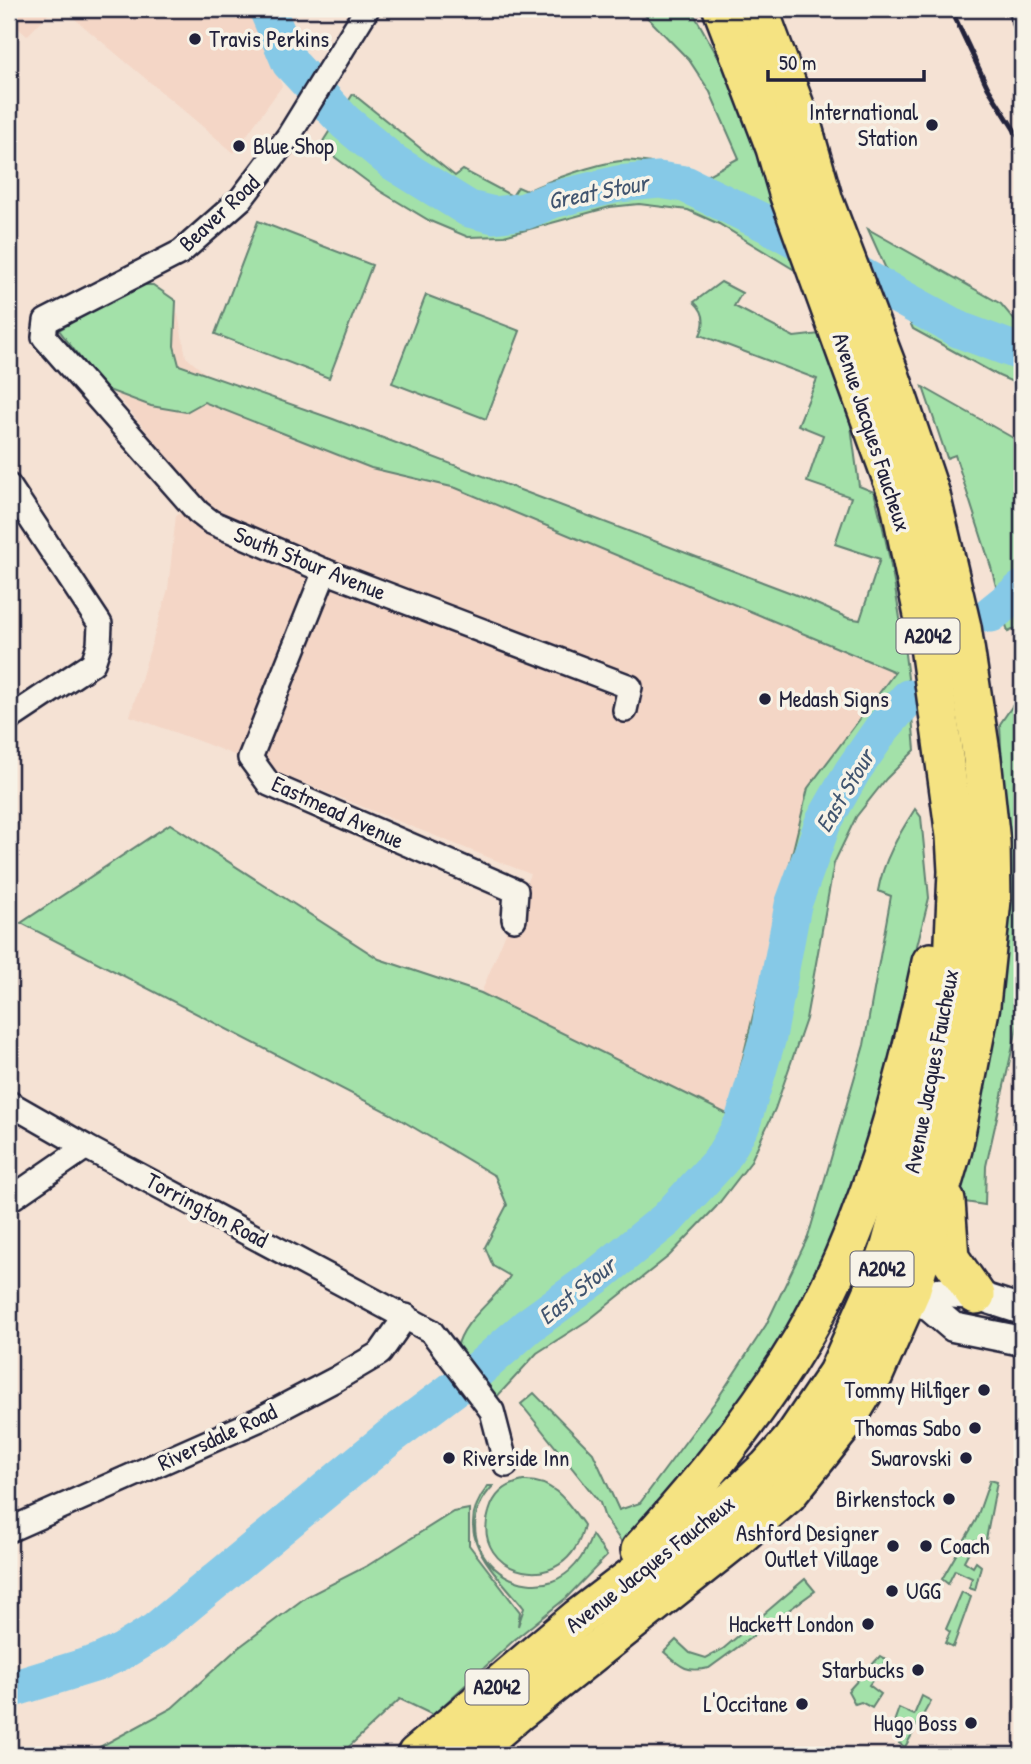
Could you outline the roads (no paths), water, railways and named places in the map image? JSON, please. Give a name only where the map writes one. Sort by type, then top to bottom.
[{"type":"main road","name":"Avenue Jacques Faucheux","points":[[416,1755],[578,1618],[736,1497],[791,1441],[895,1285],[945,1179],[964,1098],[988,952],[992,900],[991,843],[982,759],[962,627],[915,497],[848,354],[722,9]]},
{"type":"main road","name":"Avenue Jacques Faucheux","points":[[468,1755],[736,1539],[788,1494],[828,1446],[874,1375],[895,1285],[889,1250],[916,1153],[945,1022],[956,928],[957,871],[928,639],[915,497],[890,374],[824,201],[803,127],[757,9]]},
{"type":"main road","points":[[578,1618],[736,1439],[803,1337],[837,1269],[865,1200],[897,1102],[922,1003],[949,843],[948,790]]},
{"type":"main road","name":"Avenue Jacques Faucheux","points":[[945,1179],[950,1258],[976,1295]]},
{"type":"street","name":"Beaver Road","points":[[44,327],[46,321],[55,314],[181,252],[241,200],[288,137],[367,9]]},
{"type":"street","name":"South Stour Avenue","points":[[44,327],[44,337],[51,346],[198,512],[211,522],[325,571],[630,687],[625,710]]},
{"type":"street","points":[[9,486],[100,624],[99,645],[93,663],[9,719]]},
{"type":"street","name":"Eastmead Avenue","points":[[325,571],[250,758],[270,784],[516,891],[514,919]]},
{"type":"street","name":"Torrington Road","points":[[9,1103],[430,1331],[492,1411],[506,1465]]},
{"type":"street","points":[[9,1200],[86,1147]]},
{"type":"street","points":[[895,1285],[976,1295],[1022,1310]]},
{"type":"street","points":[[895,1285],[953,1327],[1022,1341]]},
{"type":"street","name":"Riversdale Road","points":[[9,1530],[258,1420],[336,1379],[380,1353],[406,1316]]},
{"type":"waterway","name":"Great Stour","points":[[267,9],[290,63],[345,122],[393,162],[469,209],[494,215],[525,211],[552,200],[618,184],[659,180],[685,184],[767,224],[960,330],[1022,353]]},
{"type":"waterway","name":"East Stour","points":[[991,614],[1022,589]]},
{"type":"waterway","name":"East Stour","points":[[9,1690],[97,1663],[155,1631],[390,1437],[471,1376],[528,1326],[601,1273],[667,1219],[721,1160],[742,1124],[768,1037],[793,905],[823,823],[852,772],[883,727],[908,698]]},
{"type":"railway","points":[[951,9],[988,88],[1022,142]]},
{"type":"railway","points":[[1007,9],[1022,43]]},
{"type":"place","name":"Travis Perkins","points":[[195,39]]},
{"type":"place","name":"International Station","points":[[932,125]]},
{"type":"place","name":"Blue Shop","points":[[239,146]]},
{"type":"place","name":"Medash Signs","points":[[765,699]]},
{"type":"place","name":"Tommy Hilfiger","points":[[984,1390]]},
{"type":"place","name":"Thomas Sabo","points":[[975,1428]]},
{"type":"place","name":"Riverside Inn","points":[[449,1458]]},
{"type":"place","name":"Swarovski","points":[[966,1458]]},
{"type":"place","name":"Birkenstock","points":[[949,1499]]},
{"type":"place","name":"Ashford Designer Outlet Village","points":[[893,1546]]},
{"type":"place","name":"Coach","points":[[926,1546]]},
{"type":"place","name":"UGG","points":[[892,1591]]},
{"type":"place","name":"Hackett London","points":[[868,1624]]},
{"type":"place","name":"Starbucks","points":[[918,1670]]},
{"type":"place","name":"L'Occitane","points":[[802,1704]]},
{"type":"place","name":"Hugo Boss","points":[[971,1723]]}]
